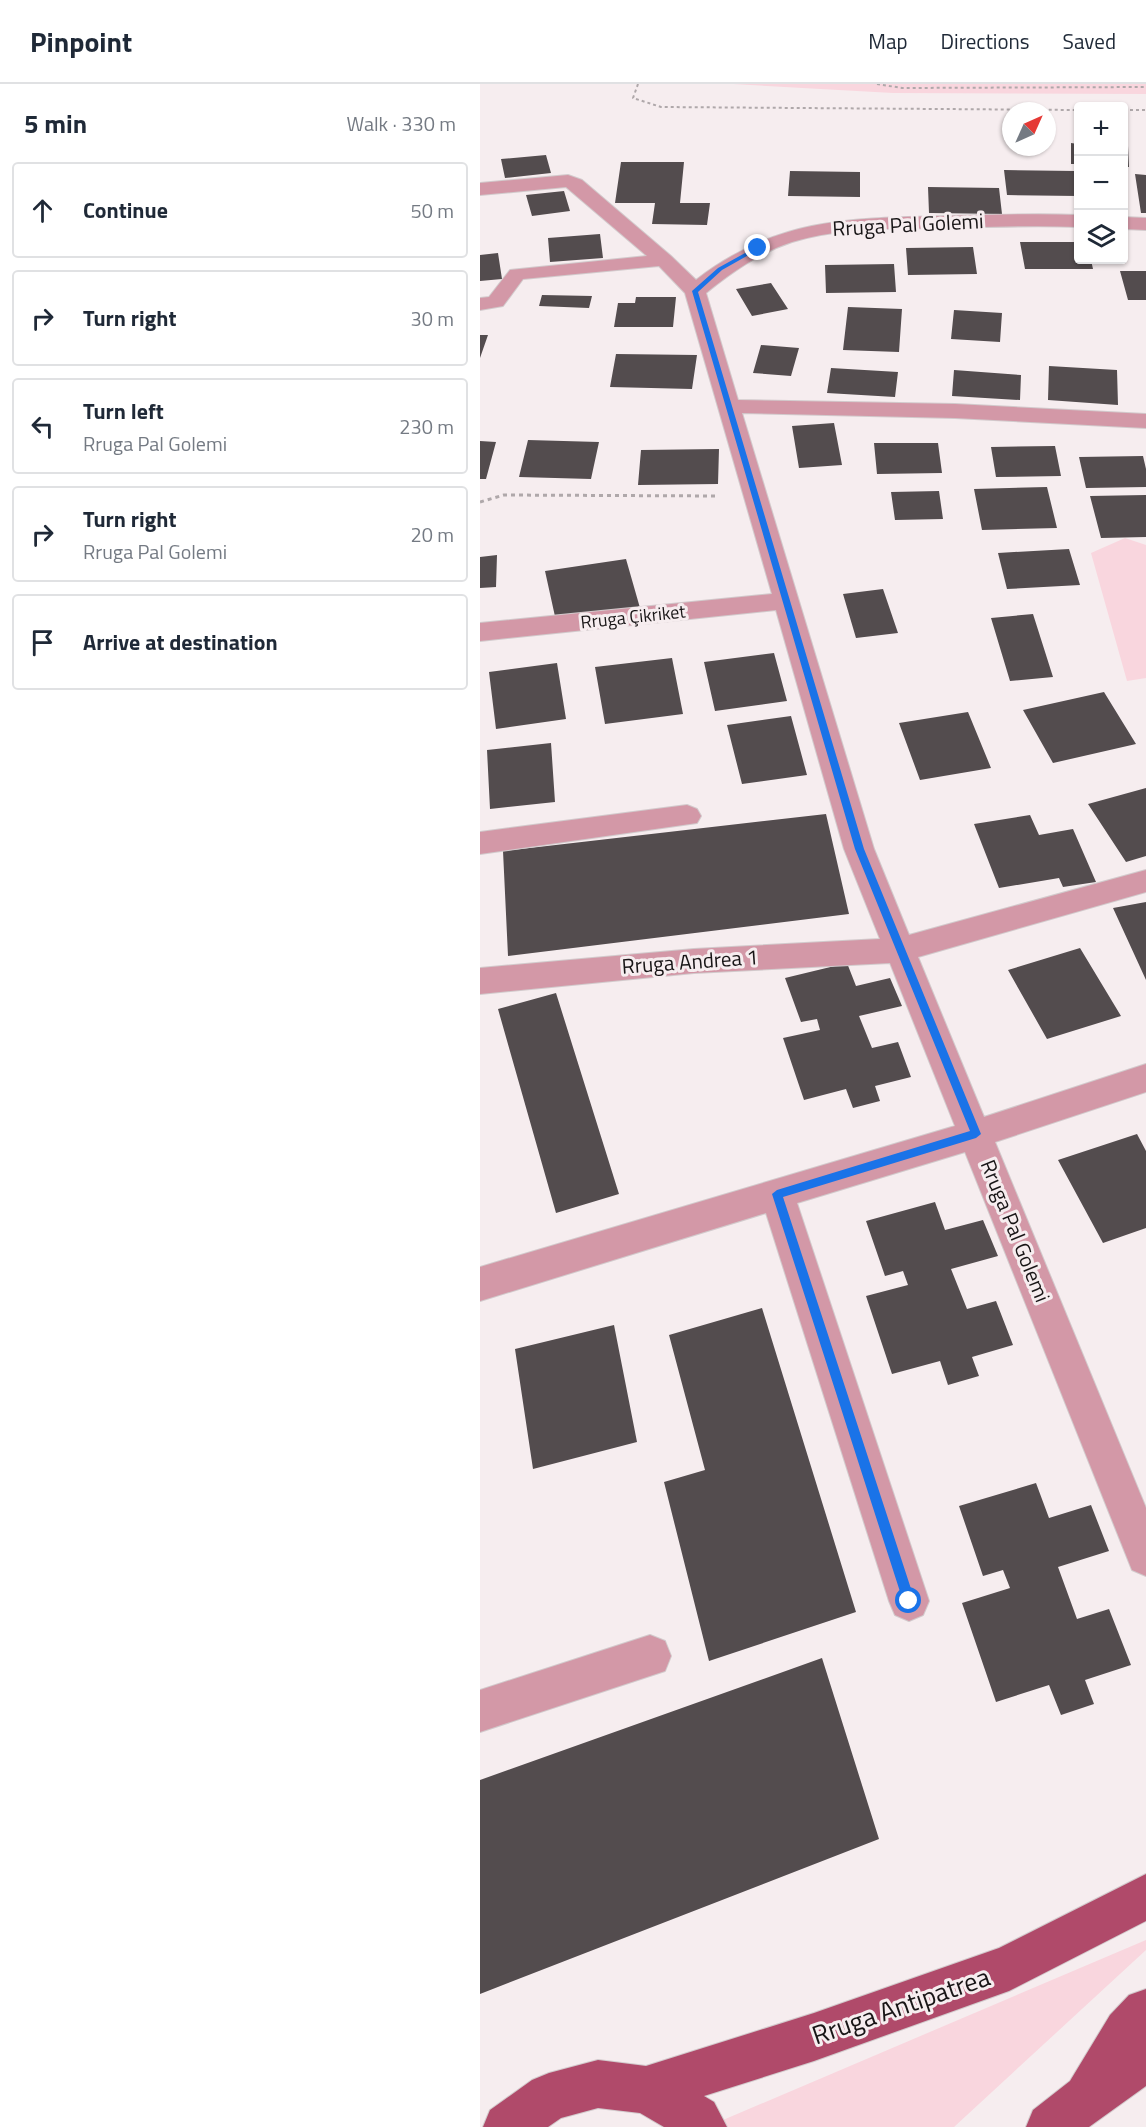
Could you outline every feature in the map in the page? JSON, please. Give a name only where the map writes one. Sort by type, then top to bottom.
[{"type":"main road","name":"Rruga Antipatrea","points":[[646,2090],[814,2037],[1009,1968],[1146,1897]]},
{"type":"main road","points":[[1067,2114],[1127,2032],[1146,2012]]},
{"type":"main road","points":[[1067,2114],[1146,2058]]},
{"type":"main road","name":"Rruga Antipatrea","points":[[507,2127],[549,2097],[598,2084],[646,2090],[697,2119],[703,2127]]},
{"type":"street","points":[[480,189],[568,181],[575,184],[664,260],[695,291]]},
{"type":"street","name":"Rruga Pal Golemi","points":[[1074,221],[852,223],[798,233],[758,248],[720,269],[695,291],[859,849],[1146,1556]]},
{"type":"street","points":[[1128,223],[1146,224]]},
{"type":"street","points":[[480,304],[496,302],[517,274],[664,260]]},
{"type":"street","points":[[728,406],[955,411],[1146,421]]},
{"type":"street","name":"Rruga Çikriket","points":[[480,632],[786,601]]},
{"type":"street","points":[[480,843],[687,816]]},
{"type":"street","name":"Rruga Andrea 1","points":[[480,981],[694,960],[900,950],[1146,881]]},
{"type":"street","points":[[480,1284],[976,1134],[1146,1078]]},
{"type":"street","points":[[777,1194],[909,1601]]},
{"type":"street","points":[[480,1711],[650,1656]]},
{"type":"path","points":[[638,84],[633,98],[660,107],[1074,110]]},
{"type":"path","points":[[877,84],[903,88],[1146,87]]},
{"type":"path","points":[[1128,110],[1146,110]]},
{"type":"path","points":[[480,502],[504,495],[754,496]]},
{"type":"shaded area","points":[[733,84],[1146,84],[1146,94],[893,93]]},
{"type":"shaded area","points":[[1125,538],[1146,545],[1146,678],[1127,681],[1091,553]]},
{"type":"shaded area","points":[[1146,1940],[1146,1950],[954,2127],[692,2127],[716,2123]]},
{"type":"building","points":[[1071,143],[1074,143],[1074,164],[1071,164]]},
{"type":"building","points":[[546,155],[551,173],[505,178],[501,159]]},
{"type":"building","points":[[621,162],[684,162],[680,203],[710,203],[707,225],[652,224],[655,203],[615,203]]},
{"type":"building","points":[[1004,170],[1074,171],[1074,196],[1007,195]]},
{"type":"building","points":[[790,171],[860,172],[860,197],[788,196]]},
{"type":"building","points":[[1135,174],[1146,175],[1146,213],[1141,213]]},
{"type":"building","points":[[928,187],[999,188],[1002,214],[929,213]]},
{"type":"building","points":[[564,191],[570,211],[532,216],[526,195]]},
{"type":"building","points":[[600,234],[603,258],[550,262],[548,238]]},
{"type":"building","points":[[1020,242],[1074,242],[1074,264],[1092,264],[1093,269],[1025,269]]},
{"type":"building","points":[[973,247],[977,274],[908,275],[906,248]]},
{"type":"building","points":[[498,253],[502,279],[480,281],[480,255]]},
{"type":"building","points":[[894,264],[896,292],[826,293],[825,265]]},
{"type":"building","points":[[1120,271],[1146,271],[1146,300],[1128,300]]},
{"type":"building","points":[[771,283],[788,309],[752,316],[736,289]]},
{"type":"building","points":[[542,295],[592,296],[589,308],[539,306]]},
{"type":"building","points":[[636,297],[676,297],[673,327],[614,327],[618,303],[635,303]]},
{"type":"building","points":[[848,307],[902,309],[899,352],[843,350]]},
{"type":"building","points":[[954,310],[1002,313],[1000,342],[951,339]]},
{"type":"building","points":[[480,335],[488,335],[480,358]]},
{"type":"building","points":[[761,345],[799,348],[791,376],[753,373]]},
{"type":"building","points":[[616,354],[697,355],[692,389],[610,387]]},
{"type":"building","points":[[1049,366],[1117,370],[1118,405],[1048,400]]},
{"type":"building","points":[[831,368],[898,372],[895,397],[827,393]]},
{"type":"building","points":[[954,370],[1021,375],[1020,400],[952,396]]},
{"type":"building","points":[[834,423],[842,465],[799,468],[792,426]]},
{"type":"building","points":[[528,440],[599,442],[591,479],[519,477]]},
{"type":"building","points":[[480,441],[496,442],[486,479],[480,479]]},
{"type":"building","points":[[874,443],[938,443],[942,473],[877,474]]},
{"type":"building","points":[[1055,446],[1061,476],[996,477],[991,447]]},
{"type":"building","points":[[719,449],[718,484],[638,485],[641,450]]},
{"type":"building","points":[[1143,456],[1146,487],[1086,488],[1079,457]]},
{"type":"building","points":[[1047,487],[1057,528],[982,530],[974,489]]},
{"type":"building","points":[[939,491],[943,519],[895,520],[891,492]]},
{"type":"building","points":[[1146,495],[1146,537],[1101,538],[1090,496]]},
{"type":"building","points":[[1069,549],[1080,585],[1007,589],[998,553]]},
{"type":"building","points":[[497,555],[496,587],[480,588],[480,557]]},
{"type":"building","points":[[626,559],[640,608],[556,621],[545,571]]},
{"type":"building","points":[[883,589],[898,633],[856,638],[843,594]]},
{"type":"building","points":[[1033,614],[1053,677],[1010,681],[991,618]]},
{"type":"building","points":[[774,653],[787,701],[715,711],[704,662]]},
{"type":"building","points":[[672,658],[683,714],[605,724],[595,667]]},
{"type":"building","points":[[557,663],[566,719],[496,729],[489,672]]},
{"type":"building","points":[[1104,692],[1136,744],[1053,763],[1023,710]]},
{"type":"building","points":[[968,712],[991,768],[920,780],[899,723]]},
{"type":"building","points":[[791,716],[807,775],[742,784],[727,725]]},
{"type":"building","points":[[551,743],[555,802],[490,809],[487,750]]},
{"type":"building","points":[[1146,788],[1146,856],[1126,862],[1088,804]]},
{"type":"building","points":[[826,814],[849,914],[508,956],[503,851]]},
{"type":"building","points":[[1030,815],[1039,835],[1073,829],[1096,882],[1063,887],[1059,878],[999,888],[974,824]]},
{"type":"building","points":[[1146,902],[1146,980],[1113,908]]},
{"type":"building","points":[[1080,948],[1121,1016],[1047,1039],[1008,970]]},
{"type":"building","points":[[847,963],[856,986],[890,978],[902,1006],[859,1016],[872,1048],[898,1042],[911,1077],[875,1086],[880,1101],[853,1108],[846,1089],[804,1100],[783,1038],[820,1030],[817,1019],[801,1022],[785,978]]},
{"type":"building","points":[[556,993],[619,1194],[556,1213],[498,1009]]},
{"type":"building","points":[[1137,1134],[1146,1151],[1146,1228],[1103,1243],[1058,1160]]},
{"type":"building","points":[[935,1202],[945,1230],[983,1220],[998,1256],[951,1269],[967,1309],[996,1301],[1013,1345],[972,1357],[979,1376],[948,1385],[940,1361],[892,1374],[866,1296],[908,1285],[903,1271],[885,1276],[866,1221]]},
{"type":"building","points":[[762,1308],[856,1612],[709,1661],[664,1482],[705,1470],[669,1335]]},
{"type":"building","points":[[614,1325],[637,1442],[533,1469],[515,1349]]},
{"type":"building","points":[[1036,1483],[1049,1518],[1091,1505],[1109,1551],[1058,1567],[1077,1619],[1109,1609],[1131,1665],[1085,1680],[1094,1704],[1061,1715],[1049,1685],[996,1702],[962,1603],[1010,1588],[1003,1570],[983,1576],[959,1506]]},
{"type":"building","points":[[822,1658],[879,1839],[480,1994],[480,1780]]},
{"type":"route","points":[[758,248],[720,269],[695,291],[859,849],[976,1134],[777,1194],[909,1601]]}]
